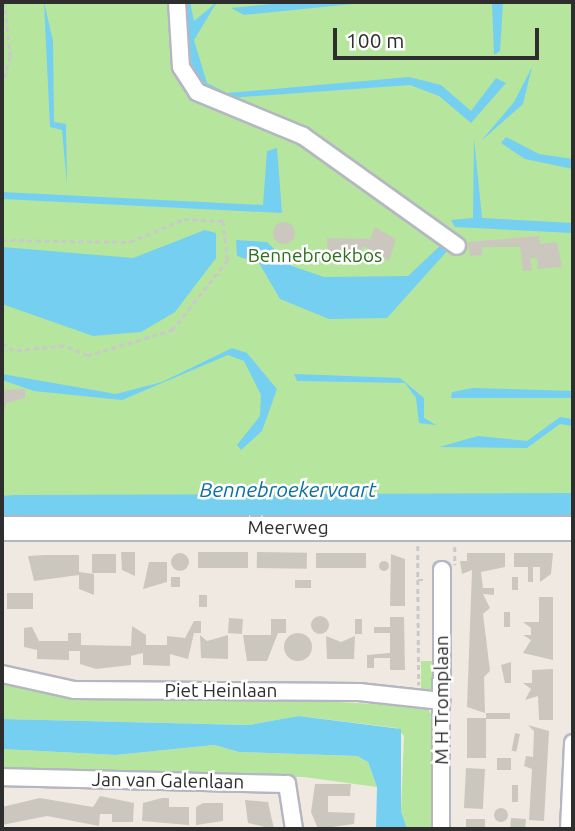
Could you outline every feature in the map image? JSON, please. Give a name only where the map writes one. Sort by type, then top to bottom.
[{"type":"street","points":[[177,2],[181,67],[197,92],[303,136],[457,246]]},
{"type":"street","name":"Meerweg","points":[[2,528],[573,528]]},
{"type":"street","name":"M H Tromplaan","points":[[441,829],[442,575]]},
{"type":"street","name":"Piet Heinlaan","points":[[2,674],[75,690],[419,697],[442,701]]},
{"type":"street","points":[[569,829],[573,743]]},
{"type":"street","name":"Jan van Galenlaan","points":[[2,777],[287,784],[294,829]]},
{"type":"path","points":[[2,86],[10,57],[4,2]]},
{"type":"path","points":[[2,240],[130,242],[184,219],[223,221],[228,260],[173,330],[88,356],[64,346],[13,351],[2,343]]},
{"type":"path","points":[[419,528],[419,697]]},
{"type":"path","points":[[418,580],[455,569],[455,528]]},
{"type":"green space","name":"Bennebroekbos","points":[[2,2],[573,2],[573,507],[2,507]]},
{"type":"green space","points":[[421,661],[436,661],[434,687],[427,691],[421,691]]},
{"type":"green space","points":[[2,683],[427,707],[435,721],[435,829],[407,829],[401,811],[404,736],[397,728],[300,716],[249,725],[2,719]]},
{"type":"green space","points":[[214,745],[239,752],[357,756],[368,762],[377,787],[304,777],[2,773],[2,749],[116,755]]},
{"type":"water","points":[[44,2],[53,41],[54,122],[66,124],[67,186],[62,130],[50,127]]},
{"type":"water","points":[[190,2],[194,21],[217,2],[194,40],[207,83],[227,93],[409,77],[441,85],[471,111],[496,78],[506,83],[471,123],[439,96],[410,85],[229,98],[211,91],[192,68],[184,5]]},
{"type":"water","points":[[290,2],[372,2],[244,15],[231,8]]},
{"type":"water","points":[[492,2],[503,2],[500,51],[494,55]]},
{"type":"water","points":[[532,67],[523,104],[481,141],[514,102]]},
{"type":"water","points":[[506,137],[539,154],[573,159],[573,169],[525,159],[501,143]]},
{"type":"water","points":[[474,138],[482,218],[573,223],[573,233],[455,227],[451,220],[473,218]]},
{"type":"water","points":[[277,148],[282,213],[2,199],[2,192],[263,205],[267,151]]},
{"type":"water","points":[[205,230],[216,233],[216,258],[175,312],[141,332],[93,336],[2,304],[2,247],[133,258]]},
{"type":"water","points":[[236,240],[267,242],[292,266],[324,277],[408,276],[442,244],[449,249],[387,318],[329,319],[280,299],[259,263],[237,256]]},
{"type":"water","points":[[232,348],[247,353],[277,389],[262,431],[241,450],[237,445],[260,416],[261,395],[244,361],[228,355],[122,400],[34,391],[2,380],[2,374],[116,394],[162,382]]},
{"type":"water","points":[[294,374],[400,378],[424,398],[424,418],[436,425],[419,423],[416,398],[405,383],[297,381]]},
{"type":"water","points":[[473,388],[573,391],[573,398],[451,398],[452,392]]},
{"type":"water","points":[[560,417],[573,419],[573,426],[560,424],[527,448],[439,447],[478,436],[527,441]]},
{"type":"water","points":[[573,493],[573,516],[2,518],[2,496],[15,495]]},
{"type":"water","points":[[299,716],[401,729],[401,811],[407,829],[376,829],[377,787],[368,762],[357,756],[239,752],[214,745],[116,755],[2,749],[2,719],[249,725]]},
{"type":"building","points":[[284,222],[294,229],[295,233],[288,243],[284,244],[274,237],[273,233],[280,223]]},
{"type":"building","points":[[375,227],[396,239],[389,261],[364,246],[356,255],[328,254],[327,238],[370,239]]},
{"type":"building","points":[[539,236],[540,244],[557,242],[562,267],[538,269],[537,258],[530,258],[532,270],[523,271],[520,247],[482,247],[482,255],[470,256],[468,242]]},
{"type":"building","points":[[25,389],[25,398],[6,403],[2,422],[2,390]]},
{"type":"building","points":[[121,552],[135,552],[135,576],[122,570]]},
{"type":"building","points":[[198,552],[248,552],[248,568],[198,568]]},
{"type":"building","points":[[257,552],[307,553],[307,569],[257,568]]},
{"type":"building","points":[[180,553],[186,556],[189,562],[186,568],[180,571],[174,568],[171,562],[174,556]]},
{"type":"building","points":[[316,553],[366,553],[366,568],[316,568]]},
{"type":"building","points":[[467,553],[505,553],[505,567],[481,572],[483,588],[494,588],[494,595],[483,594],[490,608],[483,614],[490,671],[484,677],[485,713],[467,707],[472,570],[462,574],[460,561],[467,561]]},
{"type":"building","points":[[514,553],[553,553],[551,574],[540,582],[540,567],[533,567],[533,582],[528,582],[528,567],[514,567]]},
{"type":"building","points":[[92,554],[116,554],[116,573],[92,573]]},
{"type":"building","points":[[391,554],[405,559],[405,606],[390,606]]},
{"type":"building","points":[[79,555],[79,572],[94,574],[94,595],[79,589],[79,575],[34,581],[28,556]]},
{"type":"building","points":[[384,561],[388,562],[388,570],[384,571],[380,570],[379,566],[380,562]]},
{"type":"building","points":[[149,562],[167,562],[167,582],[143,589]]},
{"type":"building","points":[[171,577],[180,577],[180,587],[171,587]]},
{"type":"building","points":[[512,577],[518,577],[518,590],[512,590]]},
{"type":"building","points":[[295,580],[311,580],[311,588],[295,588]]},
{"type":"building","points":[[7,593],[33,593],[33,609],[7,609]]},
{"type":"building","points":[[199,595],[207,595],[207,607],[199,607]]},
{"type":"building","points":[[539,597],[553,597],[553,660],[523,653],[531,640],[523,635],[531,635],[531,628],[523,622],[539,622]]},
{"type":"building","points":[[504,612],[510,612],[510,627],[504,627]]},
{"type":"building","points":[[320,616],[326,619],[329,625],[326,631],[320,634],[314,631],[311,625],[314,619]]},
{"type":"building","points":[[390,617],[404,617],[405,670],[390,670],[390,658],[374,658],[374,668],[367,668],[367,655],[390,653],[390,633],[374,633],[374,627],[390,627]]},
{"type":"building","points":[[229,618],[243,619],[242,634],[228,633]]},
{"type":"building","points":[[271,619],[286,619],[286,633],[278,633],[267,661],[247,661],[243,635],[271,635]]},
{"type":"building","points":[[355,619],[362,619],[362,634],[355,634]]},
{"type":"building","points":[[194,621],[201,621],[201,633],[194,633],[188,659],[170,654],[170,666],[143,665],[143,653],[131,656],[131,665],[96,669],[80,664],[80,651],[69,651],[69,660],[37,659],[37,650],[24,647],[24,628],[32,627],[39,641],[68,641],[68,633],[81,633],[81,645],[131,646],[132,626],[146,635],[146,645],[167,645],[167,636],[185,638]]},
{"type":"building","points":[[298,633],[308,637],[312,647],[308,657],[298,661],[288,657],[284,647],[288,637]]},
{"type":"building","points":[[200,635],[207,641],[228,635],[228,659],[201,658]]},
{"type":"building","points":[[326,636],[341,642],[355,636],[354,659],[327,659]]},
{"type":"building","points":[[511,662],[511,683],[505,683],[501,665]]},
{"type":"building","points":[[553,669],[553,720],[539,720],[538,696],[525,700],[531,689],[523,683],[532,683],[532,670]]},
{"type":"building","points":[[486,713],[510,713],[510,719],[486,719]]},
{"type":"building","points":[[467,718],[486,718],[486,758],[467,758]]},
{"type":"building","points":[[528,725],[549,731],[544,821],[529,820],[532,769],[524,766],[526,756],[533,757],[534,731]]},
{"type":"building","points":[[515,733],[520,734],[516,752],[512,751]]},
{"type":"building","points":[[497,758],[511,758],[511,770],[497,770]]},
{"type":"building","points":[[466,768],[485,769],[483,809],[464,808]]},
{"type":"building","points":[[315,784],[351,784],[350,796],[328,796],[328,812],[355,813],[354,824],[318,829],[311,812]]},
{"type":"building","points":[[512,785],[518,785],[518,802],[512,802]]},
{"type":"building","points":[[100,796],[134,803],[133,822],[112,822],[112,814],[100,814],[99,826],[47,816],[2,825],[2,807],[40,798],[93,807]]},
{"type":"building","points":[[169,798],[169,807],[189,807],[189,825],[142,821],[143,803]]},
{"type":"building","points":[[245,800],[268,802],[274,829],[248,823]]},
{"type":"building","points":[[203,803],[223,803],[223,821],[196,825],[196,807]]},
{"type":"building","points":[[498,808],[504,808],[508,815],[504,822],[498,822],[494,818],[494,812]]},
{"type":"building","points":[[511,818],[526,819],[525,829],[510,829]]},
{"type":"building","points":[[466,819],[485,819],[485,829],[466,829]]},
{"type":"water label","name":"Bennebroekervaart","points":[[288,489]]}]
